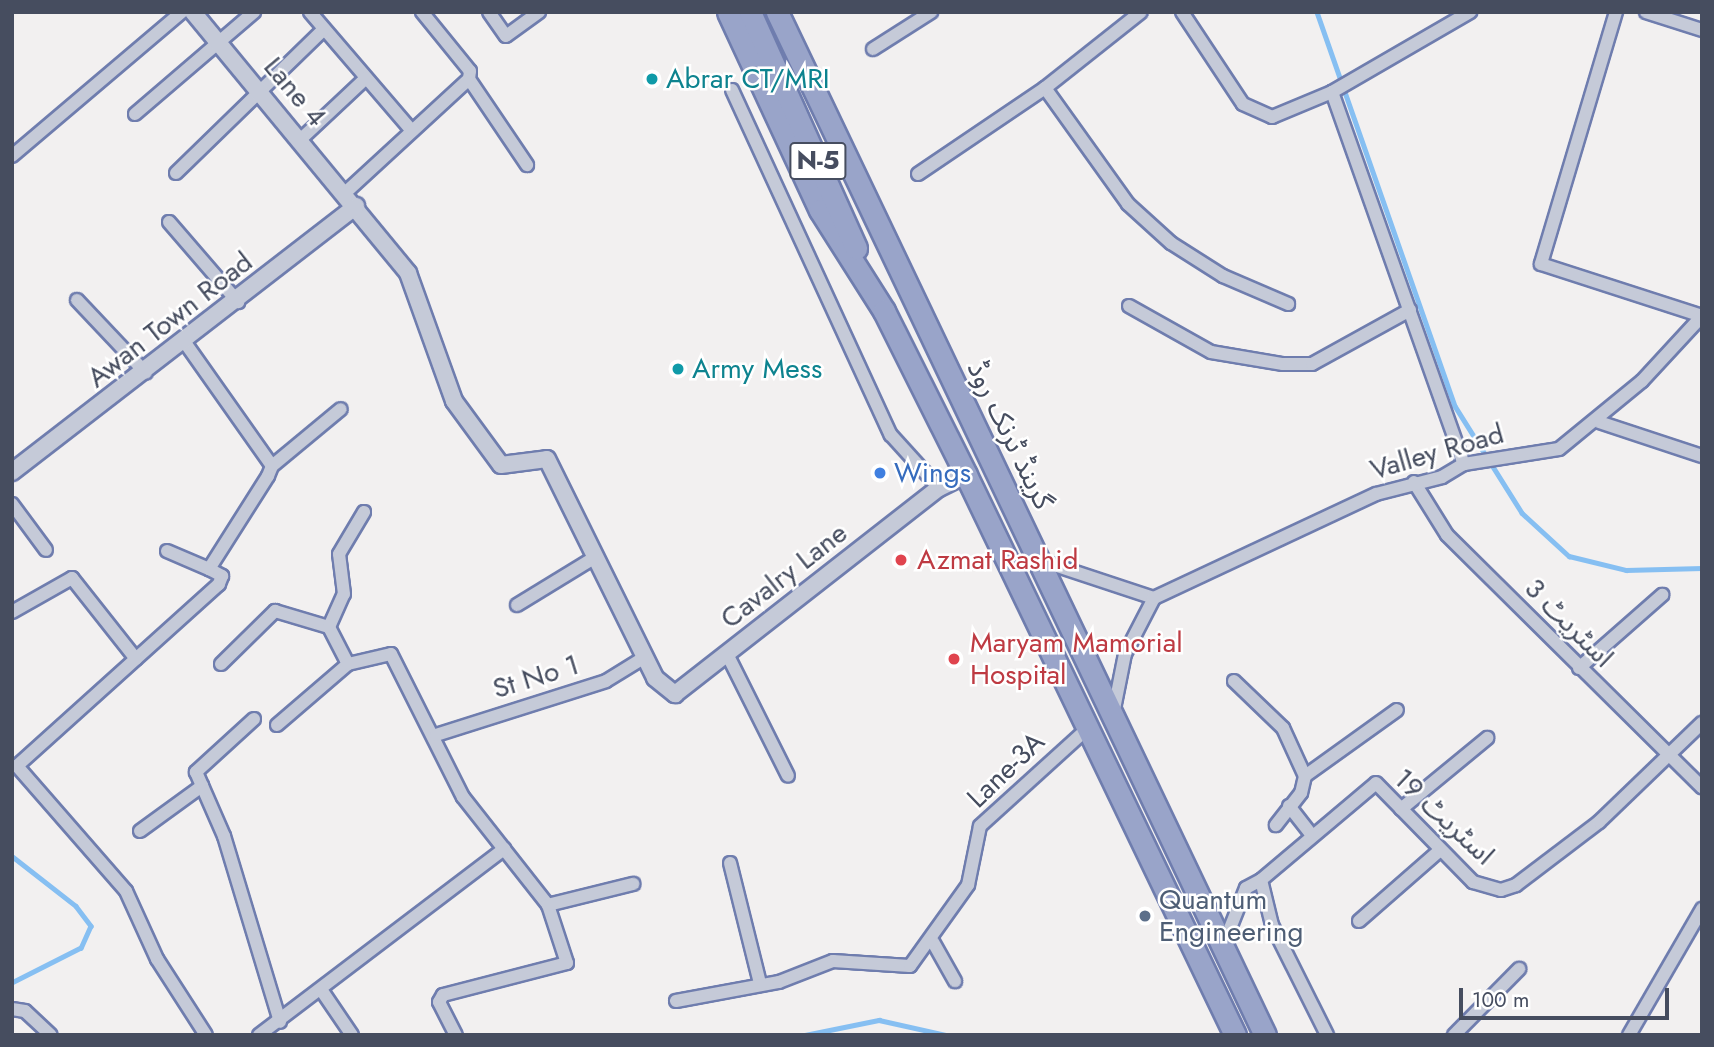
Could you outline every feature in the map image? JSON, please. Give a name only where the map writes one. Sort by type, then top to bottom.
[{"type":"highway","name":"گرینڈ ٹرنک روڈ","points":[[728,12],[820,210],[884,311]]},
{"type":"highway","name":"گرینڈ ٹرنک روڈ","points":[[750,12],[884,311],[966,475],[1235,1035]]},
{"type":"highway","name":"گرینڈ ٹرنک روڈ","points":[[777,12],[1265,1035]]},
{"type":"street","points":[[12,156],[182,12]]},
{"type":"street","name":"Lane 4","points":[[193,12],[356,206],[408,273],[454,401],[500,465],[547,459],[594,558]]},
{"type":"street","points":[[135,114],[220,45],[254,12]]},
{"type":"street","points":[[310,12],[411,130]]},
{"type":"street","points":[[422,12],[470,71],[469,79],[527,165]]},
{"type":"street","points":[[489,12],[506,36],[539,12]]},
{"type":"street","points":[[873,49],[931,12]]},
{"type":"street","points":[[918,174],[1045,88],[1140,12]]},
{"type":"street","points":[[1182,12],[1243,104],[1272,117],[1334,91],[1470,12]]},
{"type":"street","points":[[1616,12],[1541,264],[1702,316]]},
{"type":"street","points":[[1646,12],[1702,30]]},
{"type":"street","points":[[176,173],[262,94],[324,29]]},
{"type":"street","points":[[300,139],[366,78]]},
{"type":"street","points":[[345,193],[469,79]]},
{"type":"street","points":[[1045,88],[1128,204],[1171,243],[1223,276],[1288,304]]},
{"type":"street","points":[[732,90],[891,435],[939,488]]},
{"type":"street","points":[[1334,91],[1464,464]]},
{"type":"street","name":"Awan Town Road","points":[[12,472],[186,344],[356,206]]},
{"type":"street","points":[[169,222],[237,302]]},
{"type":"street","points":[[77,300],[146,373]]},
{"type":"street","points":[[1129,306],[1212,352],[1283,365],[1312,364],[1410,310]]},
{"type":"street","name":"Valley Road","points":[[1154,598],[1376,494],[1479,460],[1559,449],[1599,422],[1702,316]]},
{"type":"street","points":[[186,344],[272,466]]},
{"type":"street","points":[[209,569],[272,466],[341,409]]},
{"type":"street","points":[[1599,422],[1702,456]]},
{"type":"street","name":"Cavalry Lane","points":[[645,657],[655,678],[675,694],[939,488],[966,475]]},
{"type":"street","name":"اسٹریٹ 3","points":[[1414,482],[1447,536],[1666,758],[1702,787]]},
{"type":"street","points":[[12,504],[46,550]]},
{"type":"street","points":[[329,627],[344,594],[339,554],[364,512]]},
{"type":"street","points":[[167,551],[222,576],[219,584],[17,766],[126,891],[157,959],[206,1035]]},
{"type":"street","points":[[517,605],[594,558],[645,657]]},
{"type":"street","points":[[1038,560],[1154,598],[1125,654],[1113,715]]},
{"type":"street","points":[[12,612],[72,578],[136,659]]},
{"type":"street","points":[[1579,668],[1662,595]]},
{"type":"street","points":[[221,664],[275,611],[329,627],[348,664]]},
{"type":"street","points":[[277,725],[348,664],[391,654],[424,726],[436,735],[463,797],[548,905],[568,963],[443,995],[439,1002],[456,1035]]},
{"type":"street","points":[[727,654],[788,776]]},
{"type":"street","name":"St No 1","points":[[436,735],[606,681],[645,657]]},
{"type":"street","points":[[1234,681],[1283,728],[1305,776]]},
{"type":"street","points":[[1276,825],[1305,776],[1397,710]]},
{"type":"street","points":[[254,719],[196,768],[224,836],[280,1023]]},
{"type":"street","name":"اسٹریٹ 19","points":[[1223,946],[1246,888],[1261,880],[1369,784],[1383,789],[1439,851],[1486,889],[1516,885],[1599,822],[1702,723]]},
{"type":"street","name":"Lane-3A","points":[[760,983],[833,961],[904,970],[933,942],[968,885],[977,857],[980,826],[1088,728]]},
{"type":"street","points":[[1401,810],[1487,738]]},
{"type":"street","points":[[140,831],[202,786]]},
{"type":"street","points":[[1289,806],[1311,834]]},
{"type":"street","points":[[259,1035],[280,1023],[504,849]]},
{"type":"street","points":[[1359,920],[1439,851]]},
{"type":"street","points":[[676,1001],[760,983],[730,863]]},
{"type":"street","points":[[1261,880],[1272,925],[1327,1035]]},
{"type":"street","points":[[548,905],[633,884]]},
{"type":"street","points":[[1629,1035],[1702,909]]},
{"type":"street","points":[[933,942],[955,981]]},
{"type":"street","points":[[1454,1035],[1519,969]]},
{"type":"street","points":[[322,991],[352,1035]]},
{"type":"street","points":[[14,1012],[25,1011],[51,1035]]},
{"type":"waterway","points":[[1317,12],[1455,406],[1522,513],[1569,556],[1626,570],[1702,568]]},
{"type":"waterway","points":[[12,856],[76,906],[91,926],[81,948],[12,983]]},
{"type":"waterway","points":[[805,1035],[879,1020],[946,1035]]},
{"type":"place","name":"Abrar CT/MRI","points":[[652,79]]},
{"type":"place","name":"Army Mess","points":[[678,369]]},
{"type":"place","name":"Wings","points":[[880,473]]},
{"type":"place","name":"Azmat Rashid","points":[[901,560]]},
{"type":"place","name":"Maryam Mamorial Hospital","points":[[954,659]]},
{"type":"place","name":"Quantum Engineering","points":[[1145,916]]}]
